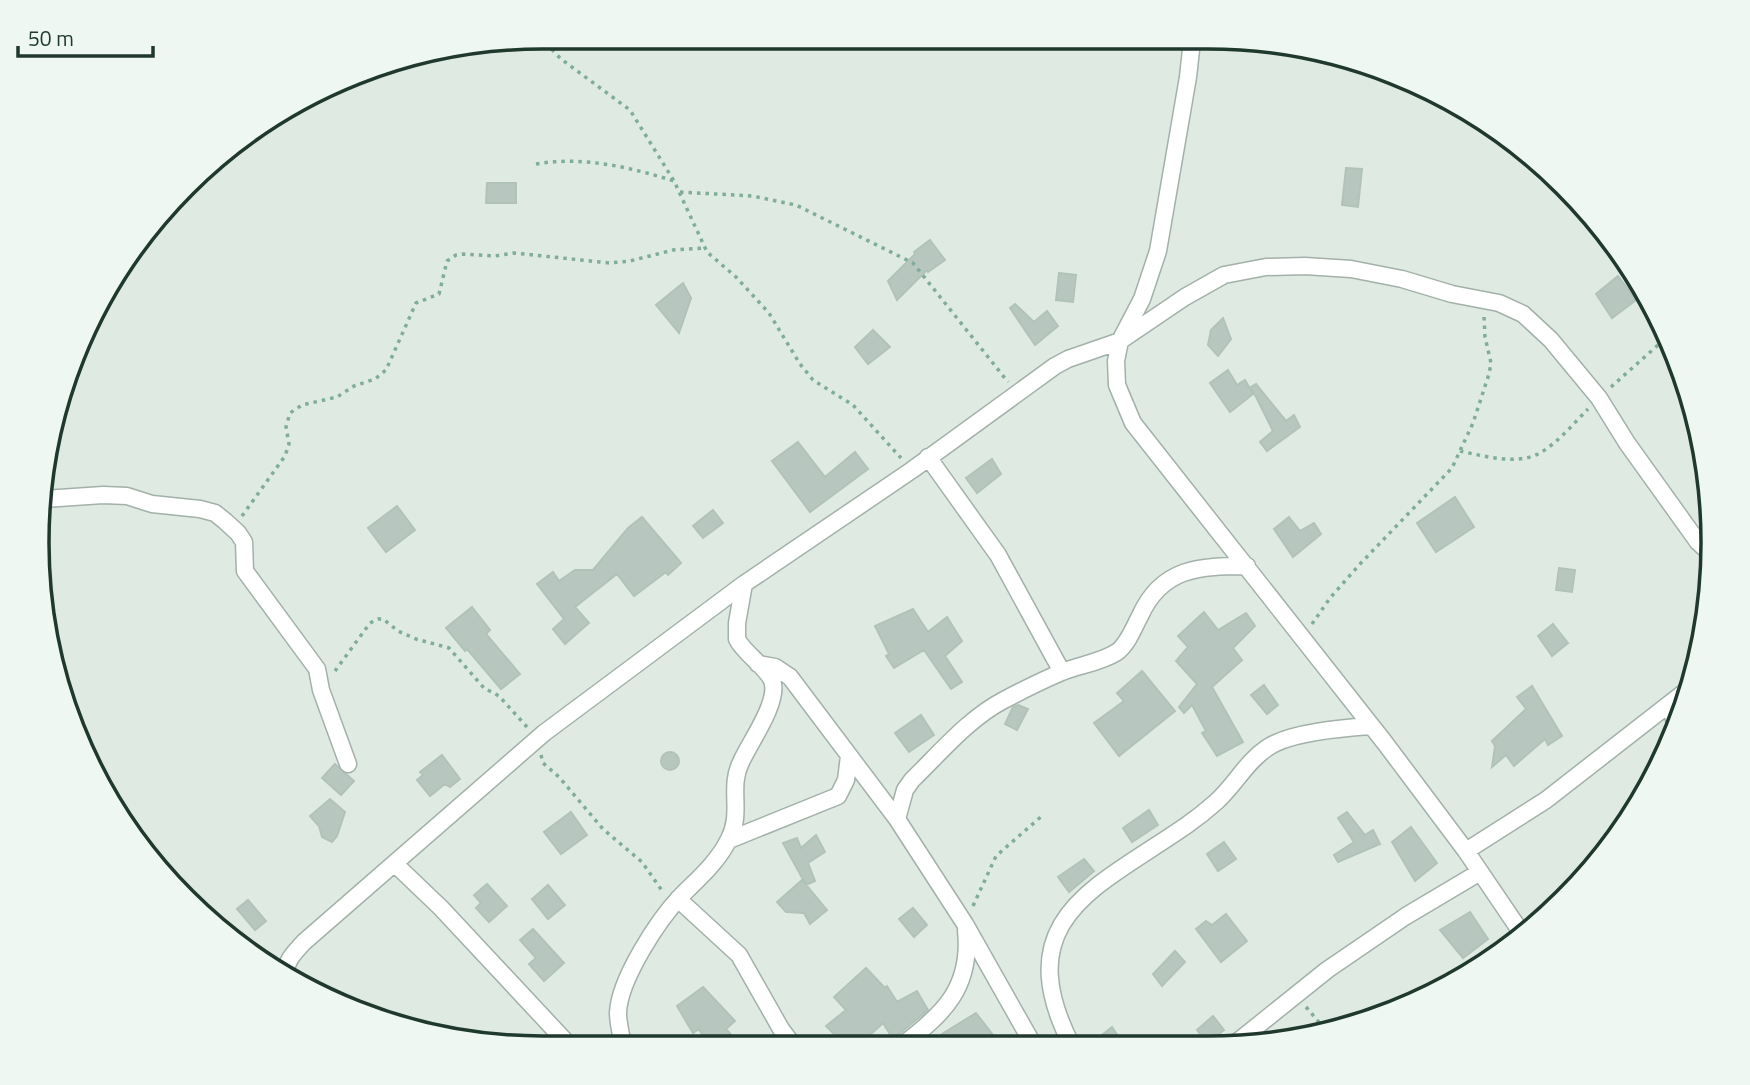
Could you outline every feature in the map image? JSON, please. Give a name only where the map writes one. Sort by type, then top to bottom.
[{"type":"street","points":[[1191,49],[1158,251],[1142,299],[1120,341],[1116,361],[1117,384],[1123,403],[1133,423],[1247,566],[1466,851],[1517,927]]},
{"type":"street","points":[[286,964],[292,954],[537,739],[744,584],[912,470],[1016,393],[1068,359],[1120,341],[1224,275],[1266,267],[1350,269],[1499,303],[1523,314],[1551,340],[1599,398],[1701,545]]},
{"type":"street","points":[[928,457],[998,555],[1062,672]]},
{"type":"street","points":[[51,499],[127,496],[152,504],[215,513],[233,529],[244,542],[245,571],[317,669],[321,690],[348,764]]},
{"type":"street","points":[[897,819],[905,790],[912,780],[970,724],[1001,701],[1062,672],[1117,652],[1124,645],[1146,600],[1163,583],[1200,568],[1247,566]]},
{"type":"street","points":[[622,1036],[618,1014],[624,988],[643,948],[675,903],[712,864],[729,840],[737,816],[735,776],[774,697],[772,680],[740,645],[735,634],[744,584]]},
{"type":"street","points":[[758,664],[775,667],[786,673],[897,819],[965,924],[1028,1036]]},
{"type":"street","points":[[1466,851],[1546,800],[1675,701]]},
{"type":"street","points":[[1670,705],[1671,710]]},
{"type":"street","points":[[1067,1036],[1060,1023],[1051,981],[1051,952],[1058,930],[1082,897],[1119,868],[1187,825],[1217,801],[1239,774],[1270,745],[1335,729],[1371,726]]},
{"type":"street","points":[[729,840],[838,796],[846,780],[849,756]]},
{"type":"street","points":[[395,864],[441,908],[561,1036]]},
{"type":"street","points":[[1246,1034],[1327,970],[1396,922],[1480,872]]},
{"type":"street","points":[[675,903],[738,955],[786,1036]]},
{"type":"street","points":[[913,1036],[934,1019],[954,996],[963,974],[968,947],[965,924]]},
{"type":"path","points":[[551,49],[630,110],[680,192],[704,248],[736,277],[769,313],[800,365],[813,380],[853,404],[912,470]]},
{"type":"path","points":[[536,164],[558,160],[601,164],[674,181]]},
{"type":"path","points":[[680,192],[752,196],[796,205],[913,262],[1016,393]]},
{"type":"path","points":[[233,529],[285,456],[289,444],[286,427],[290,413],[302,405],[337,397],[386,370],[416,303],[439,294],[447,261],[456,255],[470,253],[495,256],[514,253],[610,263],[673,250],[704,248]]},
{"type":"path","points":[[1303,638],[1330,598],[1452,468],[1473,423],[1491,363],[1485,337],[1484,300]]},
{"type":"path","points":[[1460,451],[1510,458],[1525,458],[1538,454],[1556,441],[1659,344]]},
{"type":"path","points":[[321,690],[370,623],[378,619],[416,639],[449,648],[484,688],[499,696],[537,739],[544,763],[603,829],[642,862],[675,903]]},
{"type":"path","points":[[965,924],[996,856],[1043,815]]},
{"type":"path","points":[[1294,995],[1319,1023]]},
{"type":"building","points":[[1346,168],[1362,169],[1358,207],[1342,205]]},
{"type":"building","points":[[487,183],[516,183],[516,203],[486,203]]},
{"type":"building","points":[[930,240],[945,260],[928,272],[927,270],[897,300],[888,281],[914,252]]},
{"type":"building","points":[[1059,273],[1076,275],[1073,302],[1056,300]]},
{"type":"building","points":[[1618,276],[1636,300],[1612,318],[1596,294]]},
{"type":"building","points":[[683,283],[691,298],[679,333],[656,305]]},
{"type":"building","points":[[1015,304],[1034,322],[1047,311],[1058,326],[1035,345],[1010,308]]},
{"type":"building","points":[[1223,318],[1231,339],[1218,356],[1208,345],[1211,330]]},
{"type":"building","points":[[873,330],[890,347],[868,364],[855,347]]},
{"type":"building","points":[[1228,370],[1237,385],[1245,380],[1253,394],[1230,412],[1210,383]]},
{"type":"building","points":[[1256,384],[1286,421],[1294,415],[1300,427],[1267,451],[1260,442],[1273,431],[1251,387]]},
{"type":"building","points":[[798,442],[825,477],[855,452],[868,469],[810,512],[772,461]]},
{"type":"building","points":[[992,459],[1001,474],[977,493],[966,478]]},
{"type":"building","points":[[1455,497],[1474,527],[1436,552],[1417,523]]},
{"type":"building","points":[[397,506],[415,530],[386,552],[368,528]]},
{"type":"building","points":[[713,510],[723,523],[703,538],[693,526]]},
{"type":"building","points":[[642,517],[681,563],[668,575],[666,572],[634,596],[617,574],[575,607],[589,623],[565,644],[553,629],[564,619],[537,584],[553,572],[559,581],[575,570],[593,570],[628,528]]},
{"type":"building","points":[[1289,517],[1300,531],[1314,523],[1321,534],[1293,557],[1274,529]]},
{"type":"building","points":[[1559,568],[1575,570],[1572,592],[1556,590]]},
{"type":"building","points":[[472,607],[490,630],[486,634],[520,674],[501,689],[446,628]]},
{"type":"building","points":[[913,609],[928,632],[947,617],[962,641],[945,656],[962,682],[951,689],[924,650],[894,668],[886,656],[889,654],[875,626]]},
{"type":"building","points":[[1204,612],[1218,630],[1246,613],[1255,626],[1233,648],[1242,660],[1212,687],[1243,742],[1217,756],[1202,733],[1206,731],[1192,705],[1184,713],[1179,707],[1197,684],[1176,661],[1188,647],[1178,636]]},
{"type":"building","points":[[1553,624],[1568,643],[1552,656],[1538,636]]},
{"type":"building","points":[[1142,671],[1175,711],[1119,756],[1094,723],[1124,701],[1117,693]]},
{"type":"building","points":[[1264,685],[1278,705],[1267,714],[1251,695]]},
{"type":"building","points":[[1532,686],[1562,736],[1548,745],[1545,739],[1514,766],[1506,755],[1492,767],[1495,746],[1492,741],[1526,709],[1517,697]]},
{"type":"building","points":[[1018,705],[1028,709],[1017,730],[1005,724],[1013,707]]},
{"type":"building","points":[[921,715],[934,735],[909,752],[895,733]]},
{"type":"building","points":[[666,752],[674,752],[679,761],[677,768],[666,770],[661,765],[661,757]]},
{"type":"building","points":[[442,755],[460,779],[450,787],[445,784],[430,796],[417,780],[423,775],[420,772]]},
{"type":"building","points":[[335,764],[354,781],[341,795],[322,778]]},
{"type":"building","points":[[330,799],[345,812],[337,836],[332,842],[322,837],[319,826],[310,816]]},
{"type":"building","points":[[1149,810],[1158,825],[1132,842],[1123,828]]},
{"type":"building","points":[[571,812],[587,835],[561,854],[544,832]]},
{"type":"building","points":[[1347,812],[1365,835],[1373,830],[1380,844],[1338,862],[1334,855],[1354,842],[1338,818]]},
{"type":"building","points":[[1411,827],[1437,863],[1415,881],[1392,842]]},
{"type":"building","points":[[816,835],[825,852],[808,863],[815,881],[806,885],[783,843],[797,838],[801,848]]},
{"type":"building","points":[[1224,842],[1236,859],[1218,871],[1207,854]]},
{"type":"building","points":[[1084,859],[1094,871],[1069,892],[1058,877]]},
{"type":"building","points":[[802,880],[827,910],[810,924],[804,913],[786,912],[777,902]]},
{"type":"building","points":[[487,884],[507,906],[489,922],[476,908],[481,903],[474,895]]},
{"type":"building","points":[[548,885],[565,905],[548,919],[532,899]]},
{"type":"building","points":[[248,900],[266,921],[255,930],[237,909]]},
{"type":"building","points":[[913,908],[927,925],[914,937],[899,919]]},
{"type":"building","points":[[1470,912],[1488,939],[1463,958],[1440,930]]},
{"type":"building","points":[[1226,914],[1247,941],[1221,962],[1196,929],[1206,921],[1212,925]]},
{"type":"building","points":[[533,929],[564,963],[544,981],[529,964],[536,958],[520,940]]},
{"type":"building","points":[[1175,951],[1185,962],[1162,986],[1153,974]]},
{"type":"building","points":[[866,968],[885,988],[887,986],[897,1002],[917,991],[928,1010],[897,1036],[891,1036],[883,1023],[869,1036],[836,1036],[826,1026],[846,1010],[834,997]]},
{"type":"building","points":[[703,987],[735,1021],[726,1029],[732,1036],[703,1036],[699,1029],[693,1033],[677,1006]]},
{"type":"building","points":[[976,1013],[993,1035],[944,1036],[942,1034]]},
{"type":"building","points":[[1213,1016],[1224,1030],[1217,1036],[1202,1036],[1197,1030]]},
{"type":"building","points":[[1112,1027],[1118,1036],[1101,1036]]}]
